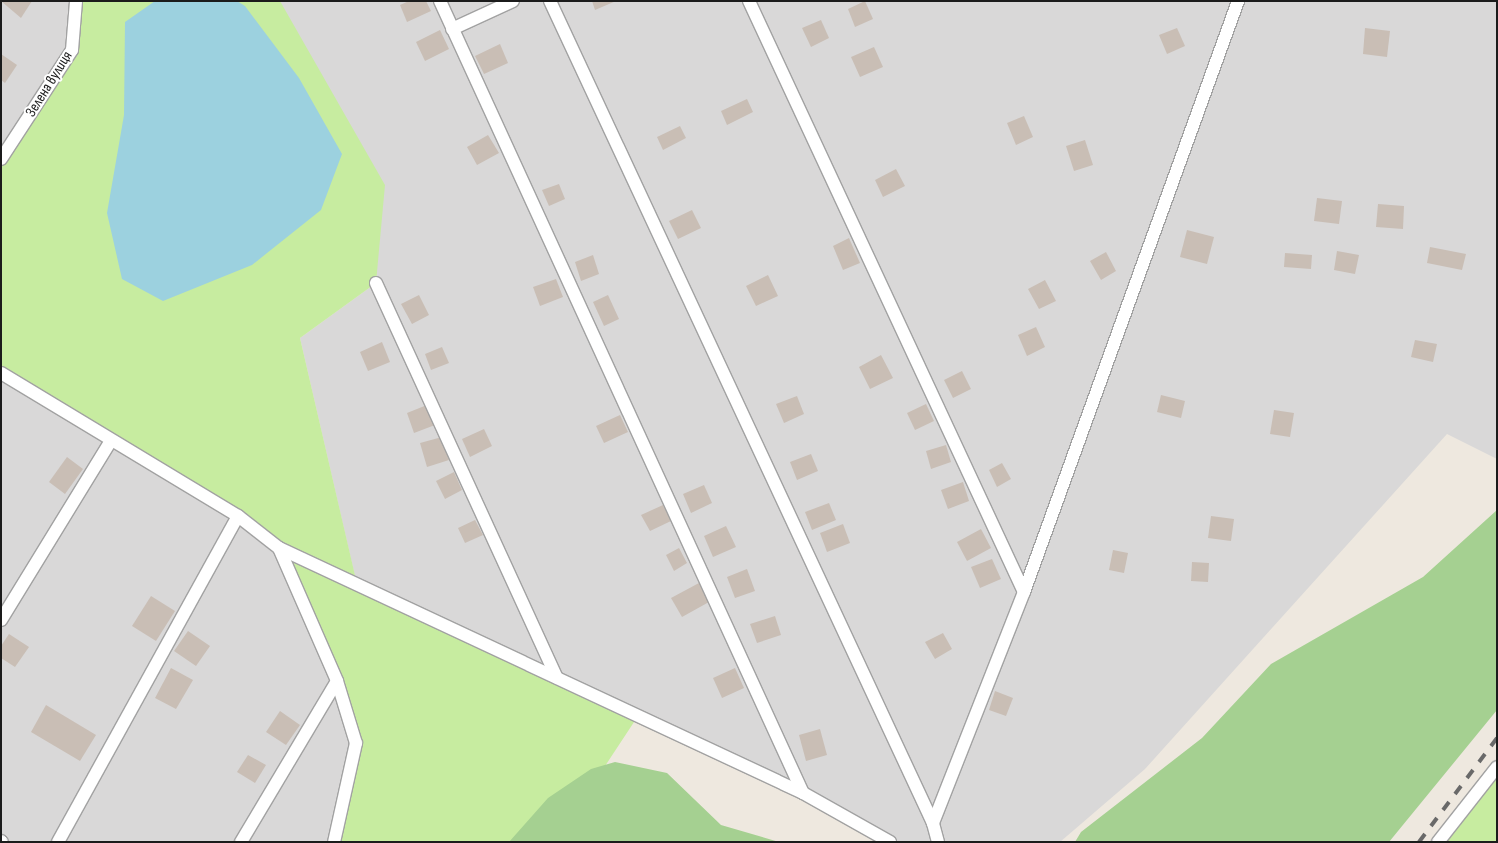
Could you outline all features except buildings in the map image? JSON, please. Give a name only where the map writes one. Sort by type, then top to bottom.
[{"type":"street","name":"Зелена вулиця","points":[[1,160],[72,50],[76,1]]},
{"type":"street","points":[[440,1],[803,793]]},
{"type":"street","points":[[452,29],[513,1]]},
{"type":"street","points":[[550,1],[933,823],[938,842]]},
{"type":"street","points":[[749,1],[1024,592]]},
{"type":"street","points":[[933,823],[1024,592],[1238,1]]},
{"type":"street","points":[[376,283],[557,678]]},
{"type":"street","points":[[1,373],[110,442],[238,516],[279,548],[803,793],[890,842]]},
{"type":"street","points":[[1,620],[110,442]]},
{"type":"street","points":[[58,842],[238,516]]},
{"type":"street","points":[[279,548],[337,681],[356,743],[334,842]]},
{"type":"street","points":[[241,842],[337,681]]},
{"type":"street","points":[[1438,842],[1497,767]]},
{"type":"shaded area","points":[[1,1],[76,1],[72,50],[1,159]]},
{"type":"shaded area","points":[[280,1],[1497,1],[1497,459],[1447,434],[1145,769],[1060,842],[890,842],[357,585],[300,338],[376,283]]},
{"type":"shaded area","points":[[1,373],[279,548],[356,743],[334,842],[1,842]]},
{"type":"green space","points":[[76,1],[280,1],[385,185],[376,283],[300,338],[357,584],[638,716],[555,842],[334,842],[356,743],[279,548],[1,373],[1,160],[72,50]]},
{"type":"green space","points":[[1497,510],[1497,710],[1389,842],[1075,842],[1081,832],[1202,738],[1271,664],[1423,577]]},
{"type":"green space","points":[[615,762],[667,773],[721,825],[779,842],[509,842],[548,798],[591,769]]},
{"type":"green space","points":[[1497,767],[1497,842],[1438,842]]},
{"type":"water","points":[[155,1],[237,1],[245,6],[299,78],[342,154],[321,210],[252,265],[163,301],[122,279],[107,213],[124,115],[125,22]]},
{"type":"railway","points":[[1419,842],[1497,738]]}]
